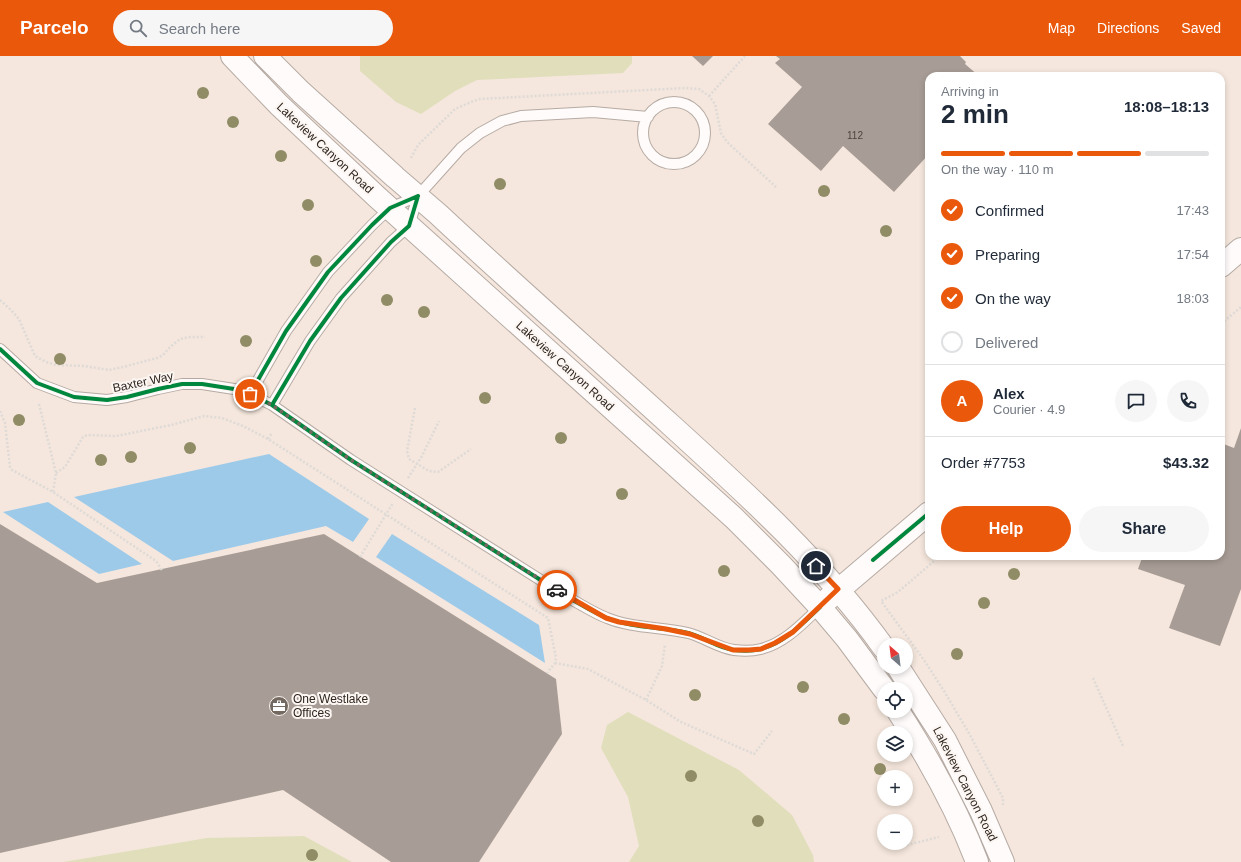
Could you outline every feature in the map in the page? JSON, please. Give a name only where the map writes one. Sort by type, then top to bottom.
[{"type":"street","name":"Lakeview Canyon Road","points":[[232,56],[279,105],[409,226],[734,518],[820,607],[847,639],[879,682]]},
{"type":"street","name":"Lakeview Canyon Road","points":[[265,56],[301,92],[394,177],[418,196],[743,490],[838,589],[877,638]]},
{"type":"street","points":[[1225,263],[1241,249]]},
{"type":"street","points":[[820,607],[838,589],[925,516]]},
{"type":"street","name":"Lakeview Canyon Road","points":[[903,674],[945,740],[981,811],[1003,862]]},
{"type":"street","name":"Lakeview Canyon Road","points":[[902,718],[924,752],[948,797],[977,862]]},
{"type":"lane","points":[[674,102],[685,104],[694,109],[700,116],[704,126],[705,136],[697,155],[688,161],[679,164],[669,164],[659,160],[651,154],[646,146],[643,136],[644,126],[648,117],[655,109],[664,104],[674,102]]},
{"type":"lane","points":[[250,394],[286,331],[328,272],[390,208],[418,196],[461,148],[480,133],[502,121],[521,116],[593,112],[648,117]]},
{"type":"lane","points":[[272,405],[310,341],[340,298],[390,242],[409,226],[418,196]]},
{"type":"lane","name":"Baxter Way","points":[[0,349],[37,383],[74,397],[106,400],[127,397],[182,384],[202,384],[234,389],[250,394],[272,405],[351,460],[401,490],[570,598],[606,618],[619,622],[690,634],[733,650],[761,649],[775,643],[793,632],[820,607]]},
{"type":"path","points":[[709,96],[745,56]]},
{"type":"path","points":[[0,300],[19,319],[35,356],[46,362],[57,365],[84,366],[109,370],[123,368],[164,355],[170,347],[180,339],[205,337]]},
{"type":"path","points":[[1225,321],[1241,307]]},
{"type":"path","points":[[39,404],[56,473],[53,492]]},
{"type":"path","points":[[415,408],[407,451],[409,459],[430,471],[438,472],[471,449]]},
{"type":"path","points":[[0,411],[5,423],[10,468],[12,470],[53,492],[156,561],[162,570]]},
{"type":"path","points":[[56,473],[65,467],[83,437],[87,435],[116,436],[171,425],[204,416],[222,418],[243,426],[268,440],[548,618],[556,663],[547,673]]},
{"type":"path","points":[[360,557],[422,456],[439,421]]},
{"type":"path","points":[[268,440],[272,433]]},
{"type":"path","points":[[881,601],[898,592],[935,560]]},
{"type":"path","points":[[646,700],[662,666],[666,629]]},
{"type":"path","points":[[556,663],[588,670],[646,700],[681,722],[754,754],[772,731]]},
{"type":"path","points":[[1093,678],[1123,746]]},
{"type":"path","points":[[913,844],[939,837]]},
{"type":"shaded area","points":[[360,56],[632,56],[632,63],[623,73],[477,80],[455,91],[421,114],[396,102],[360,71]]},
{"type":"shaded area","points":[[628,712],[739,770],[792,815],[813,855],[814,862],[629,862],[639,846],[628,797],[601,748],[607,725]]},
{"type":"shaded area","points":[[304,836],[352,862],[63,862],[207,838]]},
{"type":"water","points":[[269,454],[369,519],[353,542],[326,526],[173,561],[74,497]]},
{"type":"water","points":[[48,502],[142,564],[99,574],[3,512]]},
{"type":"water","points":[[392,534],[539,625],[545,663],[376,557]]},
{"type":"building","points":[[692,56],[713,56],[703,66]]},
{"type":"building","points":[[776,56],[960,56],[966,62],[965,64],[974,72],[925,72],[925,158],[894,192],[843,146],[821,171],[768,124],[802,87],[775,63],[780,59]]},
{"type":"building","points":[[1241,428],[1241,589],[1220,646],[1169,628],[1185,585],[1138,569],[1141,560],[1225,560],[1225,445],[1234,448]]},
{"type":"building","name":"One Westlake Offices","points":[[0,524],[97,583],[324,534],[556,679],[562,734],[479,862],[391,862],[283,790],[0,853]]},
{"type":"cycle path","points":[[250,394],[286,331],[328,272],[390,208],[418,196]]},
{"type":"cycle path","points":[[272,405],[310,341],[341,298],[391,242],[409,226],[418,196]]},
{"type":"cycle path","points":[[0,349],[37,383],[74,397],[107,400],[127,397],[182,384],[202,384],[234,389],[250,394],[272,405],[351,460],[569,598],[597,614],[616,621],[636,626],[688,633],[728,649],[751,650],[761,649],[778,642],[800,626],[820,607]]},
{"type":"cycle path","points":[[873,560],[925,516]]},
{"type":"way so far","points":[[250,394],[272,405],[351,460],[401,490],[557,590]]},
{"type":"place","name":"One Westlake Offices","points":[[279,706]]},
{"type":"route","points":[[557,590],[606,618],[619,622],[690,634],[733,650],[761,649],[775,643],[793,632],[838,589],[816,566]]}]
